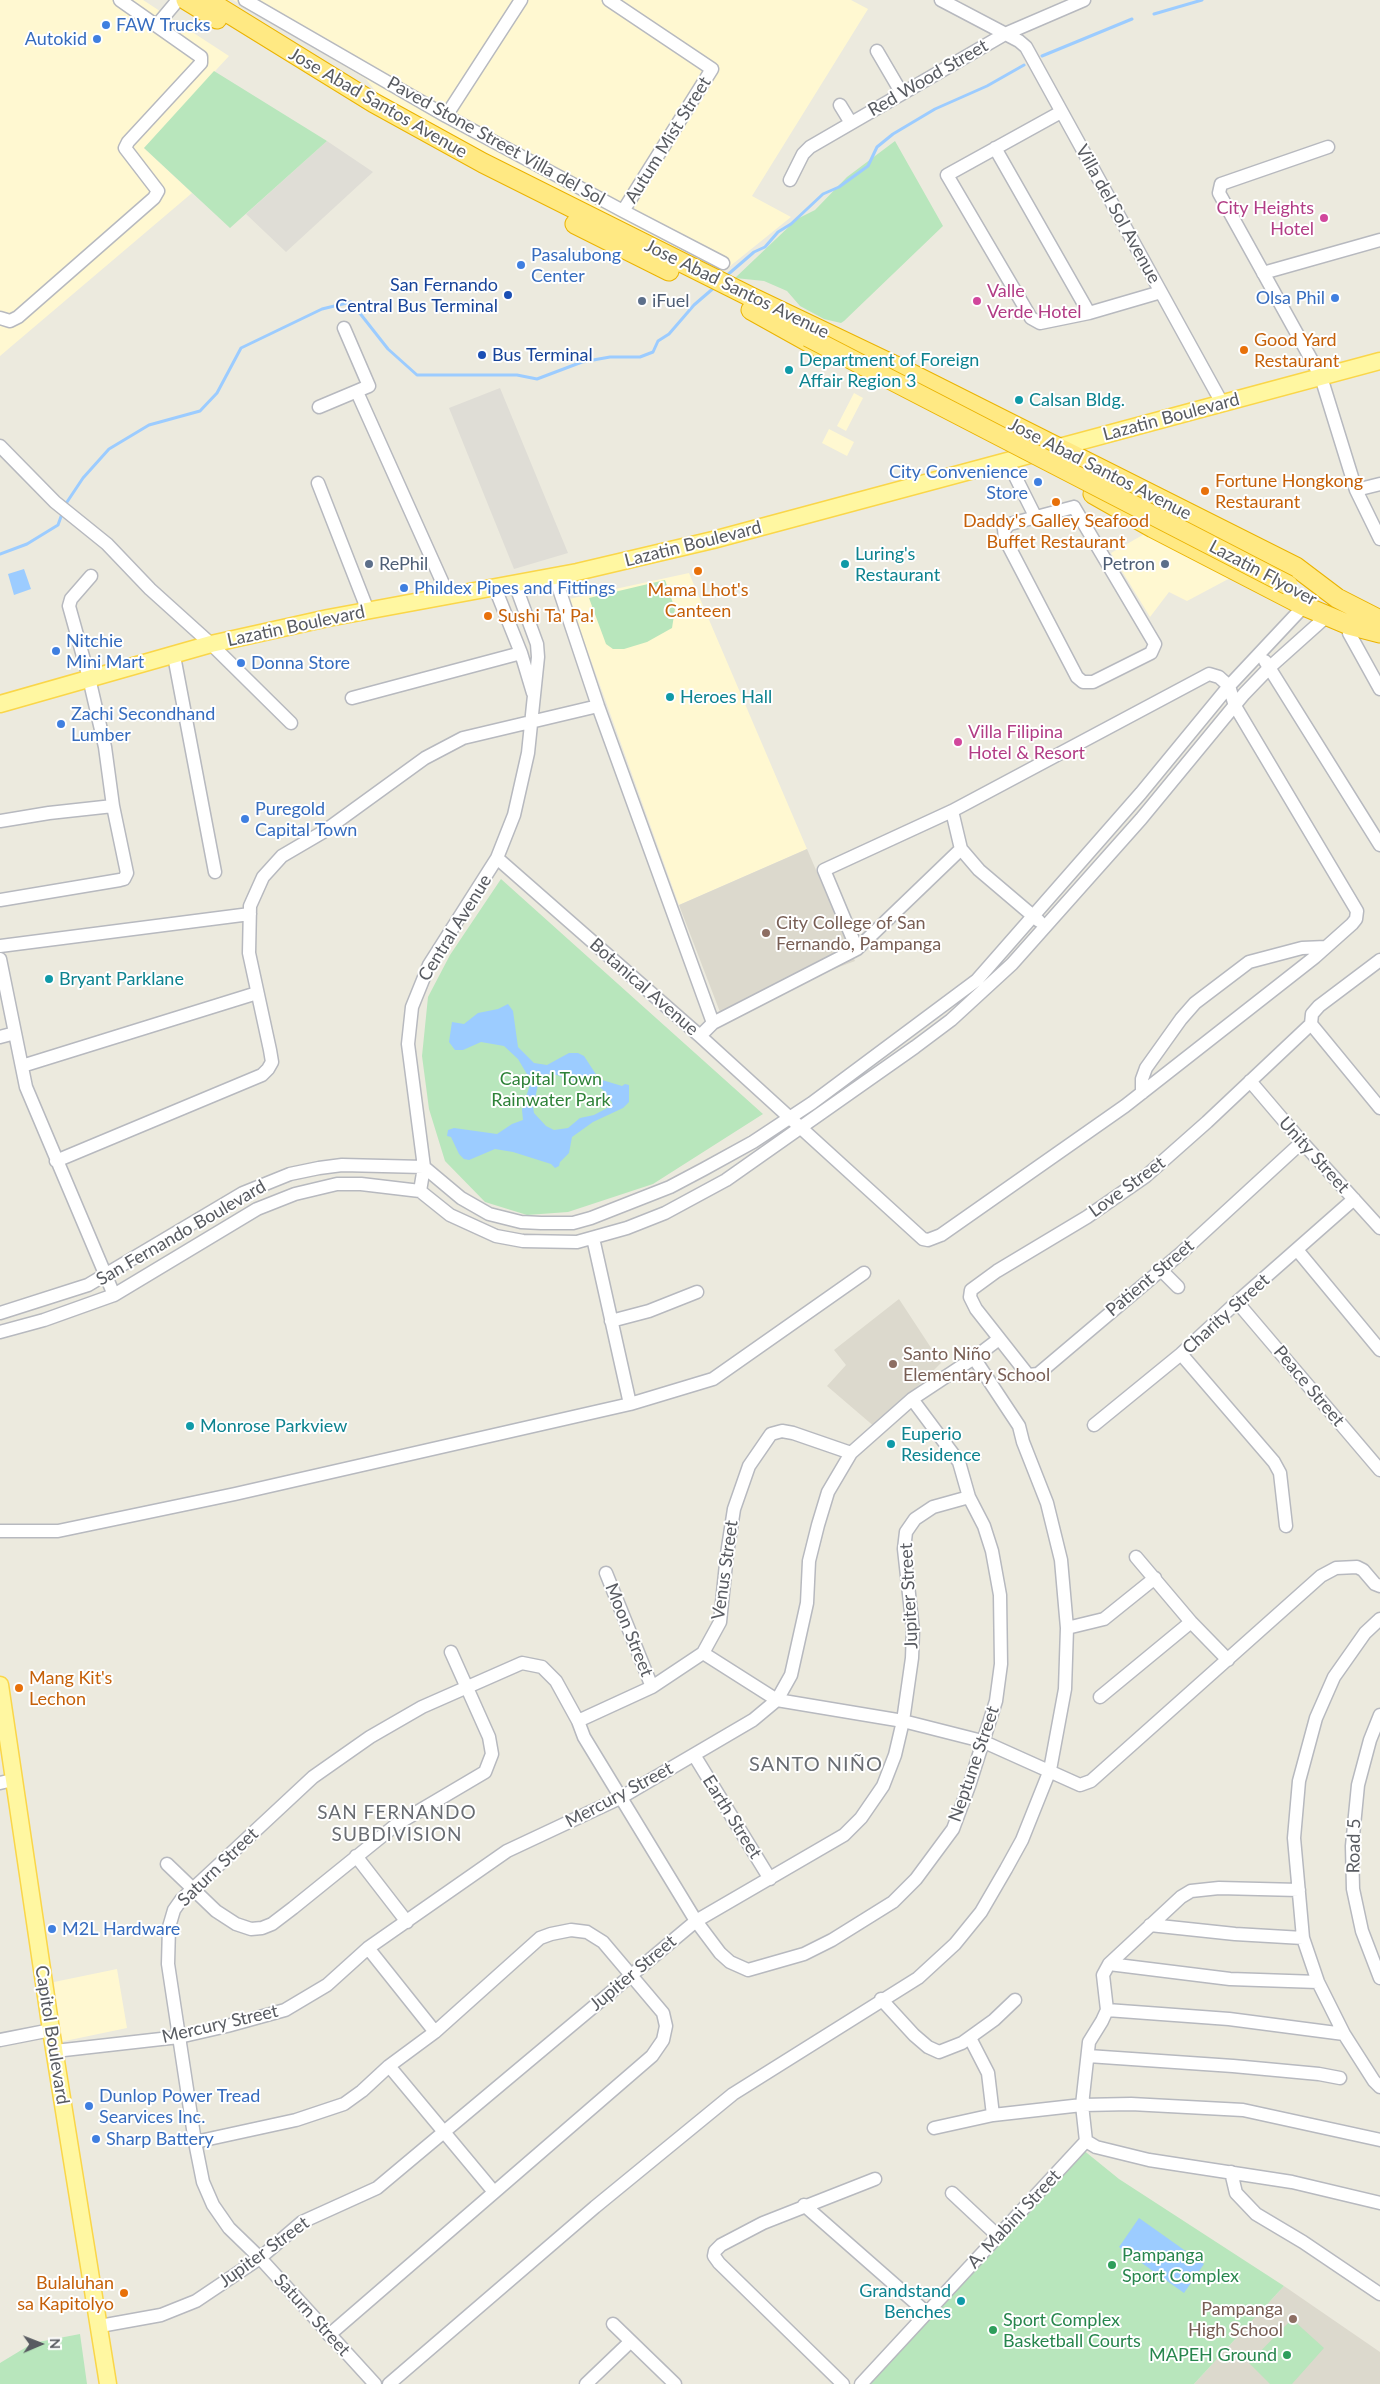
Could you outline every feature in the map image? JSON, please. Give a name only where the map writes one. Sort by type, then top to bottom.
[{"type":"highway","name":"Jose Abad Santos Avenue","points":[[186,0],[239,26],[474,159],[741,300],[865,374],[1032,457],[1153,528],[1304,606],[1349,625],[1380,632]]},
{"type":"highway","name":"Jose Abad Santos Avenue","points":[[207,0],[239,26]]},
{"type":"highway","name":"Jose Abad Santos Avenue","points":[[741,300],[902,369],[1296,567],[1337,598],[1380,620]]},
{"type":"highway","name":"Lazatin Flyover","points":[[741,300],[1290,581],[1380,632]]},
{"type":"highway","points":[[1028,433],[1032,457]]},
{"type":"highway","name":"Lazatin Flyover","points":[[1290,581],[1337,598]]},
{"type":"main road","name":"Lazatin Boulevard","points":[[0,704],[211,644],[368,611],[555,577],[713,540],[1007,460],[1032,457],[1056,447],[1380,361]]},
{"type":"main road","name":"Capitol Boulevard","points":[[0,1685],[7,1781],[55,2051],[108,2384]]},
{"type":"street","points":[[0,318],[10,321],[18,317],[154,198],[158,191],[156,185],[126,148],[128,142],[201,63],[201,57],[120,0]]},
{"type":"street","points":[[157,25],[178,0]]},
{"type":"street","points":[[446,116],[521,0]]},
{"type":"street","name":"Autum Mist Street","points":[[609,0],[712,69],[623,212]]},
{"type":"street","name":"Villa del Sol Avenue","points":[[941,0],[1026,47],[1222,403]]},
{"type":"street","name":"Red Wood Street","points":[[790,180],[803,154],[810,147],[901,92],[1005,34],[1084,0]]},
{"type":"street","points":[[239,26],[251,2]]},
{"type":"street","name":"Paved Stone Street Villa del Sol","points":[[251,2],[446,116],[623,212],[723,263]]},
{"type":"street","points":[[877,51],[901,92]]},
{"type":"street","points":[[840,105],[851,123]]},
{"type":"street","points":[[1061,112],[947,175],[1031,318],[1040,324],[1089,313],[1161,292]]},
{"type":"street","points":[[1328,147],[1221,184],[1219,193],[1321,377],[1356,490],[1380,539]]},
{"type":"street","points":[[995,148],[1089,313]]},
{"type":"street","points":[[1263,273],[1380,240]]},
{"type":"street","points":[[319,407],[369,386],[344,328]]},
{"type":"street","points":[[357,392],[449,597]]},
{"type":"street","points":[[0,446],[55,502],[107,544],[150,589],[211,644],[291,723]]},
{"type":"street","points":[[1007,460],[1035,516]]},
{"type":"street","points":[[318,483],[368,611]]},
{"type":"street","points":[[1356,490],[1380,484]]},
{"type":"street","points":[[1074,508],[1155,644],[1151,653],[1093,682],[1084,682],[1077,677],[1005,539],[1004,529],[1010,524],[1035,516],[1074,508]]},
{"type":"street","points":[[0,900],[124,879],[126,873],[113,806],[105,747],[69,604],[71,599],[91,576]]},
{"type":"street","points":[[555,577],[598,706],[713,1023]]},
{"type":"street","name":"Central Avenue","points":[[420,1192],[424,1167],[409,1059],[409,1025],[412,1006],[418,986],[429,965],[497,858],[516,806],[523,777],[532,721],[538,657],[536,644],[515,584]]},
{"type":"street","name":"Central Avenue","points":[[495,588],[520,653],[534,698]]},
{"type":"street","points":[[424,1167],[461,1198],[488,1214],[521,1222],[573,1223],[670,1187],[730,1155],[789,1118],[977,980],[1141,793],[1229,686],[1304,606]]},
{"type":"street","points":[[420,1192],[450,1215],[496,1236],[549,1243],[577,1242],[627,1228],[665,1213],[726,1180],[951,1020],[1012,964],[1141,819],[1270,667],[1327,616]]},
{"type":"street","points":[[1349,625],[1349,633],[1380,688]]},
{"type":"street","points":[[352,698],[520,653]]},
{"type":"street","points":[[1259,653],[1270,667],[1380,845]]},
{"type":"street","points":[[174,656],[215,872]]},
{"type":"street","points":[[857,949],[824,870],[952,811],[1209,674],[1219,677],[1229,686],[1235,706],[1357,911],[1356,919],[1326,947],[1142,1093]]},
{"type":"street","points":[[56,1161],[262,1075],[272,1062],[249,953],[250,906],[263,877],[282,856],[323,832],[425,758],[464,738],[598,706]]},
{"type":"street","points":[[0,821],[113,806]]},
{"type":"street","points":[[952,811],[961,849],[979,870],[1045,926]]},
{"type":"street","points":[[700,1036],[713,1023],[857,949],[961,849]]},
{"type":"street","name":"Botanical Avenue","points":[[497,858],[700,1036],[923,1239],[928,1240],[941,1235],[1142,1093]]},
{"type":"street","points":[[0,946],[250,914]]},
{"type":"street","points":[[1142,1093],[1142,1079],[1146,1068],[1181,1019],[1195,1003],[1249,962],[1308,947],[1326,947]]},
{"type":"street","points":[[0,959],[26,1087],[114,1295]]},
{"type":"street","name":"Love Street","points":[[999,1339],[976,1309],[970,1298],[971,1290],[997,1271],[1087,1217],[1146,1176],[1311,1024],[1312,1014],[1319,1006],[1380,960]]},
{"type":"street","points":[[22,1066],[257,993]]},
{"type":"street","points":[[1311,1024],[1380,1108]]},
{"type":"street","points":[[0,1037],[15,1033]]},
{"type":"street","name":"Unity Street","points":[[1250,1081],[1380,1228]]},
{"type":"street","name":"Patient Street","points":[[999,1339],[1028,1375],[1038,1374],[1180,1254],[1302,1142]]},
{"type":"street","name":"San Fernando Boulevard","points":[[0,1313],[88,1285],[243,1193],[290,1174],[342,1165],[424,1167]]},
{"type":"street","name":"San Fernando Boulevard","points":[[0,1332],[52,1317],[114,1295],[257,1209],[295,1194],[337,1184],[361,1184],[420,1192]]},
{"type":"street","name":"Charity Street","points":[[1094,1425],[1181,1354],[1354,1199]]},
{"type":"street","points":[[593,1238],[630,1404]]},
{"type":"street","points":[[1298,1251],[1380,1350]]},
{"type":"street","points":[[1160,1269],[1178,1287]]},
{"type":"street","points":[[0,1531],[58,1531],[245,1492],[630,1404],[713,1379],[864,1273]]},
{"type":"street","points":[[611,1320],[649,1311],[697,1292]]},
{"type":"street","name":"Peace Street","points":[[1237,1302],[1380,1470]]},
{"type":"street","name":"Mercury Street","points":[[55,2051],[179,2037],[285,2010],[327,1985],[368,1948],[408,1922],[507,1851],[620,1798],[753,1720],[776,1700],[790,1675],[807,1603],[809,1561],[828,1492],[851,1453],[912,1399],[999,1339]]},
{"type":"street","points":[[1181,1354],[1274,1462],[1280,1473],[1286,1526]]},
{"type":"street","points":[[389,2384],[595,2206],[733,2094],[881,1999],[918,1978],[940,1959],[981,1912],[1022,1840],[1050,1770],[1065,1689],[1067,1628],[1061,1560],[1048,1503],[1023,1442],[1020,1426],[974,1358]]},
{"type":"street","name":"Neptune Street","points":[[620,1798],[696,1921],[720,1953],[730,1962],[748,1970],[804,1954],[863,1923],[893,1902],[934,1858],[953,1829],[996,1702],[1001,1664],[1000,1595],[992,1551],[984,1526],[969,1497],[960,1462],[912,1399]]},
{"type":"street","name":"Venus Street","points":[[578,1721],[652,1686],[703,1653],[720,1622],[734,1509],[749,1466],[771,1434],[782,1431],[816,1440],[851,1453]]},
{"type":"street","name":"Jupiter Street","points":[[100,2326],[161,2314],[189,2304],[260,2258],[302,2222],[377,2188],[696,1921],[844,1835],[862,1818],[883,1786],[895,1755],[903,1720],[912,1658],[912,1606],[904,1549],[906,1532],[916,1519],[933,1507],[969,1497]]},
{"type":"street","points":[[1136,1557],[1191,1622],[1228,1660]]},
{"type":"street","points":[[703,1653],[776,1700],[903,1720],[982,1741],[1080,1785],[1091,1781],[1328,1571],[1336,1568],[1360,1568],[1378,1587]]},
{"type":"street","name":"Moon Street","points":[[606,1573],[652,1686]]},
{"type":"street","points":[[1067,1628],[1104,1619],[1155,1578]]},
{"type":"street","points":[[1380,1619],[1365,1634],[1334,1676],[1316,1718],[1305,1752],[1296,1800],[1294,1838],[1304,1938],[1318,1982],[1344,2034],[1374,2081],[1380,2087]]},
{"type":"street","points":[[1100,1696],[1191,1622]]},
{"type":"street","points":[[167,1864],[216,1911],[236,1924],[251,1929],[262,1928],[272,1924],[293,1908],[397,1824],[486,1772],[492,1754],[489,1737],[451,1652]]},
{"type":"street","name":"Saturn Street","points":[[375,2384],[260,2258],[229,2228],[213,2205],[204,2182],[195,2142],[168,1964],[168,1934],[174,1910],[193,1889],[313,1778],[370,1738],[422,1708],[467,1686],[522,1663],[542,1667],[556,1681],[578,1721],[584,1737],[620,1798]]},
{"type":"street","name":"Road 5","points":[[1380,1715],[1370,1740],[1358,1785],[1352,1846],[1354,1889],[1362,1931],[1380,1978]]},
{"type":"street","name":"Earth Street","points":[[694,1755],[770,1879]]},
{"type":"street","points":[[356,1856],[408,1922]]},
{"type":"street","points":[[1299,1890],[1219,1888],[1191,1891],[1181,1897],[1109,1964],[1103,1975],[1107,2010],[1089,2042],[1082,2105],[1086,2142],[1096,2147],[1149,2160],[1292,2182],[1380,2203]]},
{"type":"street","points":[[1150,1925],[1235,1934],[1304,1938]]},
{"type":"street","points":[[195,2142],[325,2112],[344,2104],[362,2091],[389,2066],[435,2032],[540,1938],[551,1934],[571,1930],[587,1932],[603,1942],[630,1977],[663,2013],[666,2026],[663,2040],[652,2056],[329,2334]]},
{"type":"street","points":[[368,1948],[435,2032]]},
{"type":"street","points":[[1109,1964],[1230,1978],[1318,1982]]},
{"type":"street","points":[[881,1999],[914,2035],[928,2047],[939,2052],[952,2049],[970,2038],[1015,2000]]},
{"type":"street","points":[[1107,2010],[1229,2019],[1344,2034]]},
{"type":"street","points":[[0,2040],[51,2030]]},
{"type":"street","points":[[970,2038],[988,2073],[993,2115]]},
{"type":"street","points":[[1088,2056],[1243,2067],[1340,2078]]},
{"type":"street","points":[[389,2066],[494,2192]]},
{"type":"street","points":[[934,2128],[993,2115],[1082,2105],[1131,2104],[1243,2110],[1380,2140]]},
{"type":"street","name":"A. Mabini Street","points":[[860,2384],[1086,2142]]},
{"type":"street","points":[[1231,2172],[1236,2194],[1256,2214],[1303,2242],[1380,2294]]},
{"type":"street","points":[[843,2384],[719,2264],[714,2256],[715,2251],[721,2245],[763,2223],[875,2179]]},
{"type":"street","points":[[952,2193],[998,2236]]},
{"type":"street","points":[[804,2206],[927,2313]]},
{"type":"street","points":[[613,2324],[675,2384]]},
{"type":"street","points":[[586,2384],[630,2342]]},
{"type":"shaded area","points":[[0,0],[143,0],[229,56],[144,148],[192,193],[0,356]]},
{"type":"shaded area","points":[[233,0],[851,0],[868,9],[752,196],[791,217],[724,271],[523,174],[437,129],[379,96],[366,79]]},
{"type":"shaded area","points":[[327,141],[373,172],[286,252],[246,214]]},
{"type":"shaded area","points":[[500,388],[568,553],[514,569],[449,408]]},
{"type":"shaded area","points":[[854,393],[863,398],[846,431],[837,426]]},
{"type":"shaded area","points":[[829,429],[854,442],[847,456],[822,443]]},
{"type":"shaded area","name":"Petron","points":[[1148,532],[1234,576],[1187,601],[1169,592],[1150,617],[1111,553]]},
{"type":"shaded area","points":[[689,573],[807,849],[679,905],[569,599]]},
{"type":"shaded area","name":"City College of San Fernando, Pampanga","points":[[807,849],[855,961],[720,1012],[679,905]]},
{"type":"shaded area","name":"Santo Niño Elementary School","points":[[899,1299],[941,1363],[876,1428],[827,1386],[846,1365],[834,1350]]},
{"type":"shaded area","points":[[117,1969],[127,2028],[60,2042],[54,1982]]},
{"type":"shaded area","name":"Pampanga High School","points":[[1284,2286],[1380,2352],[1380,2384],[1194,2384]]},
{"type":"green space","points":[[214,71],[327,141],[230,228],[144,148]]},
{"type":"green space","points":[[895,141],[943,226],[844,321],[841,323],[824,319],[800,306],[787,291],[764,281],[735,278],[797,219],[815,210],[847,177]]},
{"type":"green space","points":[[665,580],[675,609],[672,628],[647,642],[624,649],[613,649],[606,644],[589,598]]},
{"type":"green space","name":"Capital Town Rainwater Park","points":[[501,879],[763,1114],[653,1184],[568,1212],[527,1215],[485,1202],[445,1161],[429,1109],[422,1056],[428,997],[450,955]]},
{"type":"green space","name":"Pampanga Sport Complex","points":[[1082,2149],[1119,2179],[1284,2286],[1194,2384],[860,2384]]},
{"type":"green space","name":"MAPEH Ground","points":[[1292,2319],[1324,2348],[1292,2384],[1270,2384],[1249,2363]]},
{"type":"green space","points":[[80,2334],[87,2384],[0,2384],[0,2363],[33,2343]]},
{"type":"water","points":[[24,569],[31,589],[14,595],[8,574]]},
{"type":"water","points":[[508,1004],[513,1011],[518,1047],[534,1063],[547,1065],[569,1053],[578,1053],[584,1056],[599,1079],[622,1086],[625,1084],[629,1085],[629,1102],[623,1108],[593,1122],[572,1137],[569,1153],[560,1162],[559,1166],[555,1168],[551,1164],[513,1152],[495,1149],[469,1160],[464,1159],[459,1154],[451,1137],[447,1136],[448,1130],[454,1128],[497,1134],[512,1124],[523,1120],[522,1110],[531,1081],[518,1059],[504,1046],[481,1042],[463,1050],[455,1050],[449,1042],[452,1022],[464,1024],[478,1013],[498,1009]],"holes":[[[546,1074],[557,1075],[571,1081],[594,1081],[606,1093],[612,1103],[611,1106],[594,1115],[580,1118],[568,1128],[554,1130],[546,1126],[534,1113],[533,1107],[538,1085]]]},
{"type":"water","points":[[1139,2218],[1204,2264],[1184,2293],[1119,2247]]},
{"type":"waterway","points":[[1154,14],[1202,0]]},
{"type":"waterway","points":[[1042,56],[1132,19]]},
{"type":"waterway","points":[[725,277],[754,252],[765,247],[778,232],[791,224],[823,194],[839,187],[868,166],[877,147],[893,134],[935,109],[987,86],[1024,65]]},
{"type":"waterway","points":[[65,505],[83,478],[109,449],[149,425],[200,411],[217,393],[241,348],[322,309],[351,302],[388,349],[417,375],[517,375],[537,379],[582,362],[610,357],[640,357],[653,352],[658,341],[669,334],[694,305],[716,286]]},
{"type":"waterway","points":[[0,554],[27,544],[58,525],[63,511]]},
{"type":"place","name":"FAW Trucks","points":[[106,25]]},
{"type":"place","name":"Autokid","points":[[97,39]]},
{"type":"place","name":"City Heights Hotel","points":[[1324,218]]},
{"type":"place","name":"Pasalubong Center","points":[[521,265]]},
{"type":"place","name":"San Fernando Central Bus Terminal","points":[[508,295]]},
{"type":"place","name":"Olsa Phil","points":[[1335,298]]},
{"type":"place","name":"iFuel","points":[[642,301]]},
{"type":"place","name":"Valle Verde Hotel","points":[[977,301]]},
{"type":"place","name":"Good Yard Restaurant","points":[[1244,350]]},
{"type":"place","name":"Bus Terminal","points":[[482,355]]},
{"type":"place","name":"Department of Foreign Affair Region 3","points":[[789,370]]},
{"type":"place","name":"Calsan Bldg.","points":[[1019,400]]},
{"type":"place","name":"City Convenience Store","points":[[1038,482]]},
{"type":"place","name":"Fortune Hongkong Restaurant","points":[[1205,491]]},
{"type":"place","name":"Daddy's Galley Seafood Buffet Restaurant","points":[[1056,502]]},
{"type":"place","name":"RePhil","points":[[369,564]]},
{"type":"place","name":"Luring's Restaurant","points":[[845,564]]},
{"type":"place","name":"Petron","points":[[1165,564]]},
{"type":"place","name":"Mama Lhot's Canteen","points":[[698,571]]},
{"type":"place","name":"Phildex Pipes and Fittings","points":[[404,588]]},
{"type":"place","name":"Sushi Ta' Pa!","points":[[488,616]]},
{"type":"place","name":"Nitchie Mini Mart","points":[[56,651]]},
{"type":"place","name":"Donna Store","points":[[241,663]]},
{"type":"place","name":"Heroes Hall","points":[[670,697]]},
{"type":"place","name":"Zachi Secondhand Lumber","points":[[61,724]]},
{"type":"place","name":"Villa Filipina Hotel & Resort","points":[[958,742]]},
{"type":"place","name":"Puregold Capital Town","points":[[245,819]]},
{"type":"place","name":"City College of San Fernando, Pampanga","points":[[766,933]]},
{"type":"place","name":"Bryant Parklane","points":[[49,979]]},
{"type":"place","name":"Santo Niño Elementary School","points":[[893,1364]]},
{"type":"place","name":"Monrose Parkview","points":[[190,1426]]},
{"type":"place","name":"Euperio Residence","points":[[891,1444]]},
{"type":"place","name":"Mang Kit's Lechon","points":[[19,1688]]},
{"type":"place","name":"M2L Hardware","points":[[52,1929]]},
{"type":"place","name":"Dunlop Power Tread Searvices Inc.","points":[[89,2106]]},
{"type":"place","name":"Sharp Battery","points":[[96,2139]]},
{"type":"place","name":"Pampanga Sport Complex","points":[[1112,2265]]},
{"type":"place","name":"Bulaluhan sa Kapitolyo","points":[[124,2293]]},
{"type":"place","name":"Grandstand Benches","points":[[961,2301]]},
{"type":"place","name":"Pampanga High School","points":[[1293,2319]]},
{"type":"place","name":"Sport Complex Basketball Courts","points":[[993,2330]]},
{"type":"place","name":"MAPEH Ground","points":[[1287,2355]]},
{"type":"district","name":"SANTO NIÑO","points":[[816,1765]]},
{"type":"district","name":"SAN FERNANDO SUBDIVISION","points":[[397,1824]]}]
